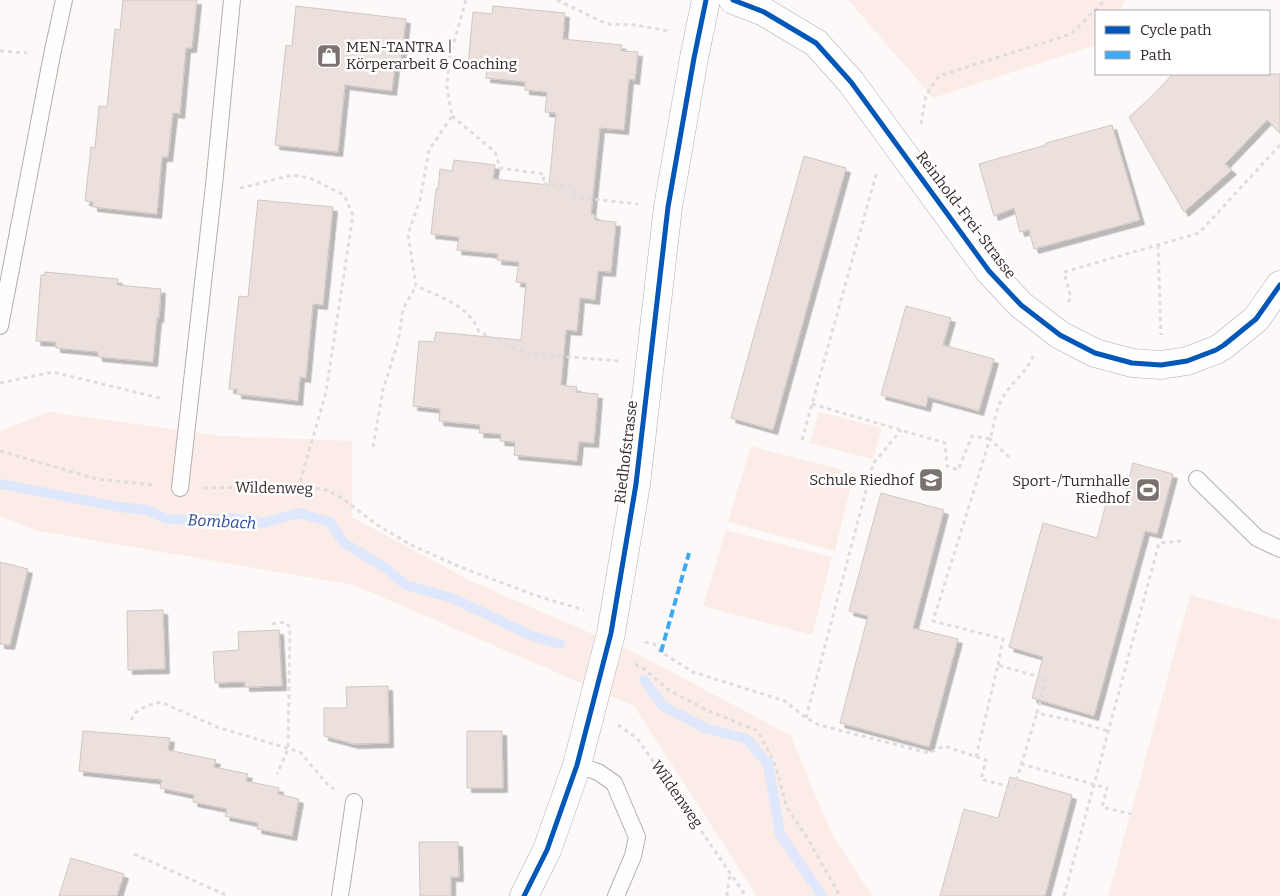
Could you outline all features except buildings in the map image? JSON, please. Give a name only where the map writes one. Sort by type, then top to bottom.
[{"type":"street","name":"Riedhofstrasse","points":[[524,896],[547,850],[577,765],[614,616],[636,484],[668,207],[706,0]]},
{"type":"street","name":"Reinhold-Frei-Strasse","points":[[734,0],[764,12],[816,43],[851,82],[989,271],[1021,305],[1060,335],[1095,353],[1132,363],[1160,365],[1186,360],[1216,350],[1224,345],[1256,319],[1280,285]]},
{"type":"lane","points":[[0,326],[64,0]]},
{"type":"lane","points":[[180,488],[214,185],[232,0]]},
{"type":"lane","points":[[1197,479],[1257,538],[1280,550]]},
{"type":"lane","points":[[577,765],[598,772],[614,783],[636,836],[634,856],[616,896]]},
{"type":"lane","points":[[340,896],[354,802]]},
{"type":"path","points":[[466,0],[449,59],[447,87],[452,116],[495,152],[500,168],[544,174],[543,184],[574,186],[573,197],[646,204]]},
{"type":"path","points":[[557,0],[607,24],[636,25],[674,32]]},
{"type":"path","points":[[920,129],[926,95],[938,76],[1071,34],[1105,0]]},
{"type":"path","points":[[373,447],[383,390],[398,342],[403,309],[416,286],[408,234],[420,200],[429,150],[452,116]]},
{"type":"path","points":[[1064,272],[1199,233],[1280,145]]},
{"type":"path","points":[[802,440],[878,168]]},
{"type":"path","points":[[214,185],[241,188],[293,175],[310,178],[344,195],[353,215],[326,392],[299,486]]},
{"type":"path","points":[[1158,245],[1161,340]]},
{"type":"path","points":[[416,286],[451,300],[476,323],[478,332],[527,353],[620,361]]},
{"type":"path","points":[[976,757],[1003,639],[933,621],[1002,399],[1011,386],[1024,374],[1033,356]]},
{"type":"path","points":[[0,383],[53,372],[189,405]]},
{"type":"path","points":[[812,404],[945,443],[947,466],[958,470],[972,436],[990,439],[1010,458]]},
{"type":"path","points":[[806,718],[872,464],[901,430]]},
{"type":"path","points":[[1064,896],[1159,543],[1181,541]]},
{"type":"path","points":[[272,624],[285,622],[290,627],[288,749],[277,774]]},
{"type":"path","points":[[644,642],[654,644],[661,652],[693,672],[785,701],[806,718],[836,730],[929,753],[944,746],[986,760],[981,779],[1014,788],[1046,679],[998,665]]},
{"type":"path","points":[[632,663],[644,669],[670,691],[707,710],[758,731],[776,764],[786,808],[808,839],[840,896]]},
{"type":"path","points":[[131,720],[135,713],[146,706],[161,702],[217,727],[300,752],[329,786],[354,802]]},
{"type":"path","points":[[1036,713],[1108,731]]},
{"type":"path","points":[[1021,764],[1094,786],[1107,788],[1102,807],[1130,814]]},
{"type":"path","points":[[134,854],[228,896]]},
{"type":"path","points":[[727,896],[730,870]]},
{"type":"shaded area","points":[[848,0],[1125,0],[1120,10],[1095,10],[1095,45],[933,98]]},
{"type":"shaded area","points":[[49,412],[223,436],[352,441],[352,517],[473,582],[634,652],[790,735],[832,834],[872,896],[757,896],[634,706],[354,585],[39,531],[0,516],[0,431]]},
{"type":"shaded area","points":[[819,412],[882,428],[873,459],[810,443]]},
{"type":"shaded area","points":[[751,446],[854,473],[835,551],[728,522]]},
{"type":"shaded area","points":[[726,530],[832,557],[812,635],[703,606]]},
{"type":"shaded area","points":[[1190,595],[1280,620],[1280,896],[1108,896]]},
{"type":"waterway","name":"Bombach","points":[[0,484],[120,507],[146,510],[167,519],[233,518],[264,523],[299,513],[330,522],[344,543],[384,567],[406,585],[452,598],[532,636],[560,644]]},
{"type":"waterway","name":"Bombach","points":[[644,680],[663,706],[705,728],[747,739],[768,764],[780,834],[822,896]]},
{"type":"marked path","points":[[661,652],[689,553]]},
{"type":"cycle path","points":[[524,896],[547,850],[577,765],[611,633],[636,484],[668,207],[706,0]]},
{"type":"cycle path","points":[[733,0],[764,12],[816,43],[851,82],[989,271],[1021,305],[1060,335],[1095,353],[1132,363],[1161,365],[1187,361],[1216,350],[1256,319],[1280,285]]},
{"type":"place","name":"MEN-TANTRA | Körperarbeit & Coaching","points":[[329,56]]},
{"type":"place","name":"Schule Riedhof","points":[[931,480]]},
{"type":"place","name":"Sport-/Turnhalle Riedhof","points":[[1148,490]]}]
